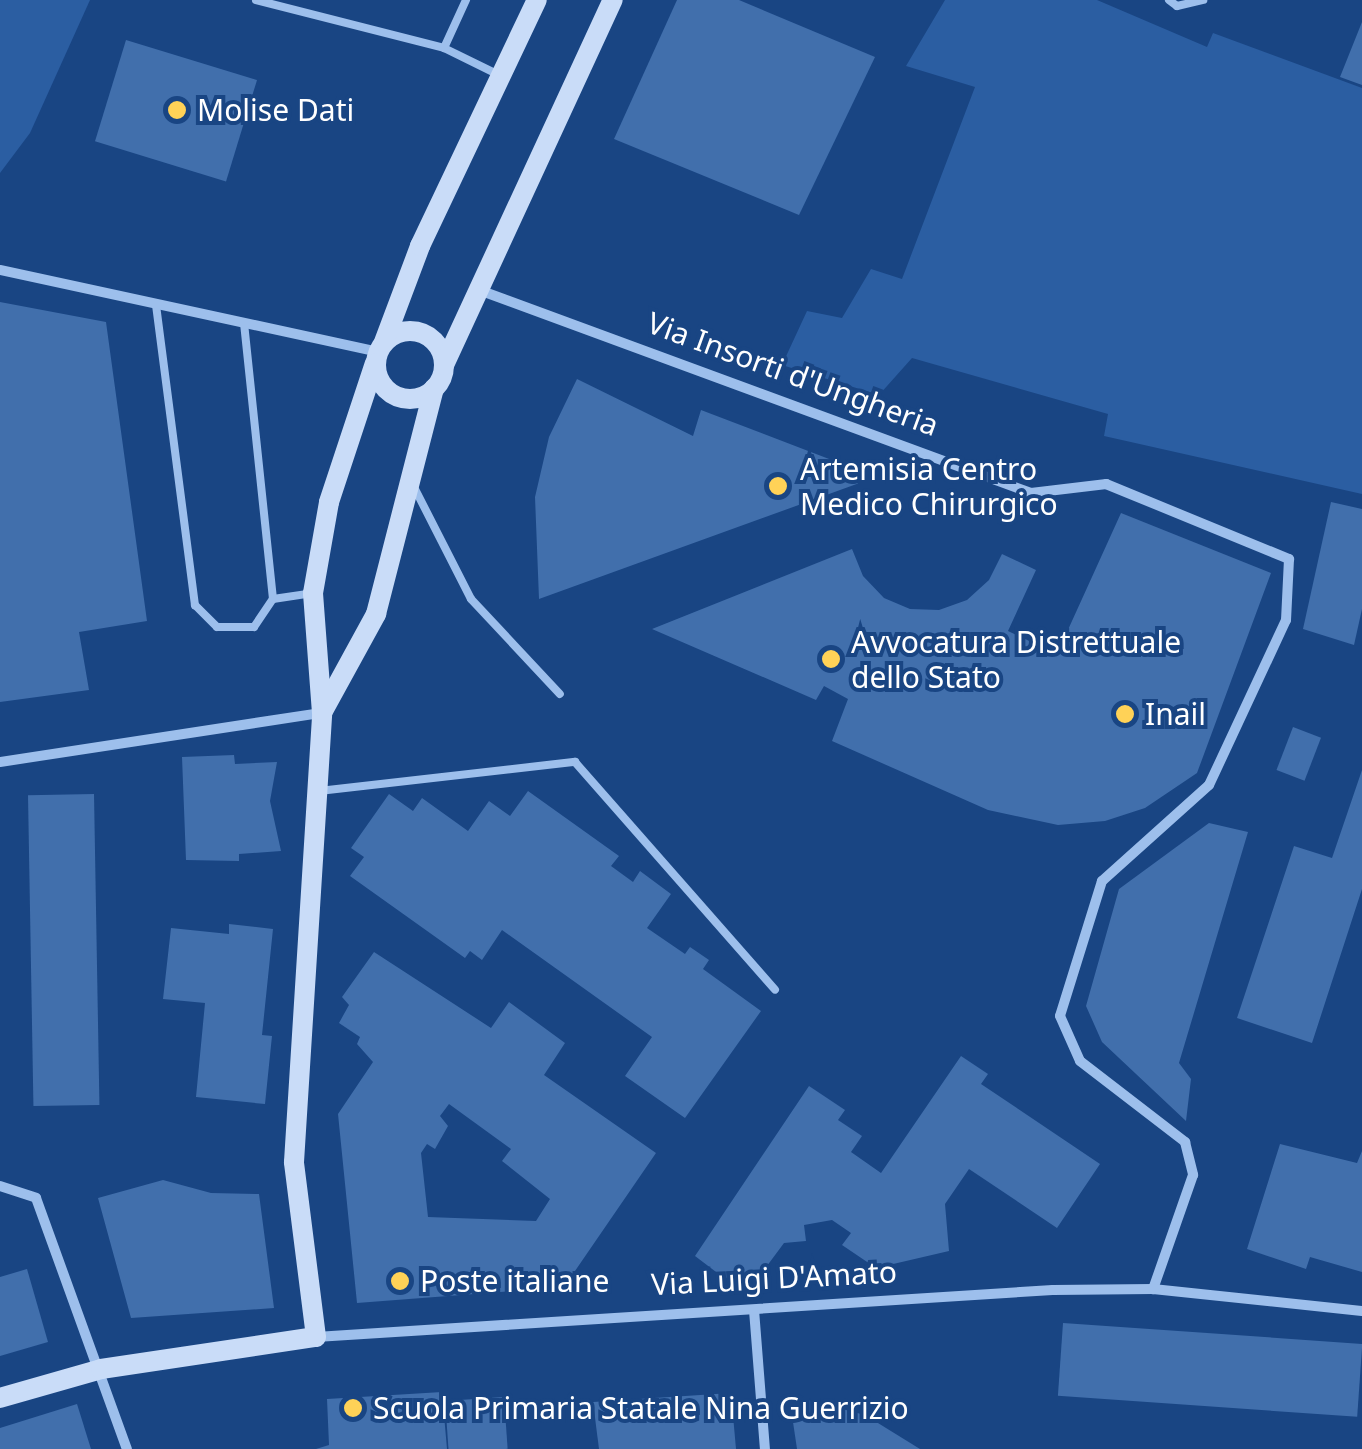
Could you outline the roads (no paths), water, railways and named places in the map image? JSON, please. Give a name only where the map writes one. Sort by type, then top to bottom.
[{"type":"main road","points":[[316,1338],[294,1162],[322,713],[313,593],[329,502],[379,352],[420,246],[537,0]]},
{"type":"main road","points":[[322,713],[376,614],[408,476],[434,388],[613,0]]},
{"type":"main road","points":[[379,352],[416,331],[436,343],[444,365]]},
{"type":"main road","points":[[379,352],[381,384],[398,397],[419,398],[434,388]]},
{"type":"main road","name":"Via Luigi D'Amato","points":[[0,1398],[101,1368],[316,1338]]},
{"type":"street","points":[[0,270],[379,352]]},
{"type":"street","name":"Via Insorti d'Ungheria","points":[[478,290],[1031,493],[1106,484],[1288,560],[1286,620],[1209,785],[1102,880],[1060,1016],[1080,1061],[1186,1142],[1193,1175],[1153,1288]]},
{"type":"street","points":[[0,762],[322,713]]},
{"type":"street","points":[[0,1186],[36,1198],[101,1368],[127,1449]]},
{"type":"street","name":"Via Luigi D'Amato","points":[[316,1338],[1153,1288],[1362,1311]]},
{"type":"street","points":[[754,1310],[764,1449]]},
{"type":"lane","points":[[256,0],[444,48],[502,77]]},
{"type":"lane","points":[[444,48],[466,0]]},
{"type":"lane","points":[[1169,0],[1178,6],[1203,0]]},
{"type":"lane","points":[[156,305],[195,605],[217,627],[254,627],[273,599],[244,324]]},
{"type":"lane","points":[[408,476],[470,599],[560,694]]},
{"type":"lane","points":[[273,599],[313,593]]},
{"type":"lane","points":[[319,790],[575,762],[775,990]]},
{"type":"place","name":"Molise Dati","points":[[177,110]]},
{"type":"place","name":"Artemisia Centro Medico Chirurgico","points":[[778,486]]},
{"type":"place","name":"Avvocatura Distrettuale dello Stato","points":[[831,659]]},
{"type":"place","name":"Inail","points":[[1125,714]]},
{"type":"place","name":"Poste italiane","points":[[400,1281]]},
{"type":"place","name":"Scuola Primaria Statale Nina Guerrizio","points":[[353,1408]]}]
